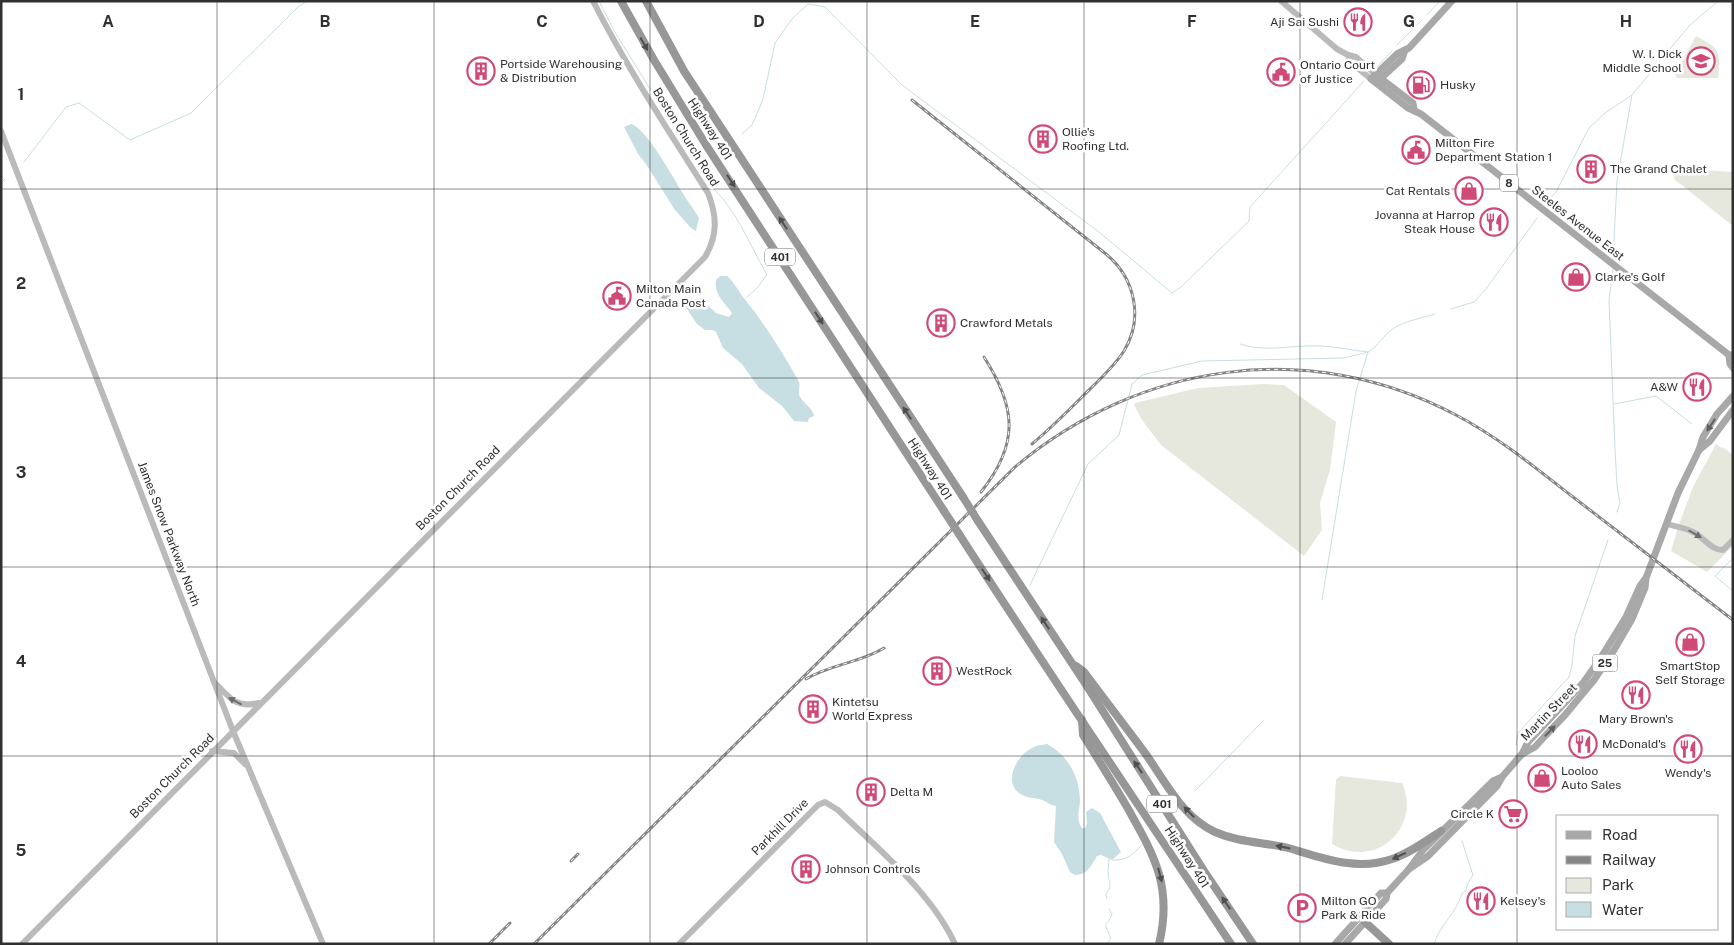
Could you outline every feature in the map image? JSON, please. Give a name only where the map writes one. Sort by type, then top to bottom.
[{"type":"highway","name":"Highway 401","points":[[620,1],[706,145],[1021,630],[1082,718],[1230,944]]},
{"type":"highway","name":"Highway 401","points":[[646,1],[689,78],[1253,944]]},
{"type":"highway","points":[[1072,664],[1084,672],[1188,812],[1214,831],[1260,844],[1281,847],[1346,863],[1361,864],[1378,863],[1393,859],[1441,831]]},
{"type":"highway","points":[[1082,718],[1083,735],[1150,847],[1158,868],[1165,903],[1159,944]]},
{"type":"highway","points":[[1365,922],[1389,944]]},
{"type":"main road","points":[[1375,79],[1397,54],[1406,50],[1452,1]]},
{"type":"main road","name":"Steeles Avenue East","points":[[1375,79],[1413,103],[1414,110],[1731,358]]},
{"type":"main road","points":[[1731,358],[1730,364],[1733,368]]},
{"type":"main road","points":[[1727,402],[1733,390]]},
{"type":"main road","name":"Martin Street","points":[[1409,868],[1428,856],[1497,786],[1502,777],[1522,754],[1528,742],[1583,683],[1600,659],[1626,617],[1640,586],[1646,578],[1678,493],[1703,437],[1733,396]]},
{"type":"main road","name":"Martin Street","points":[[1698,450],[1710,441],[1733,410]]},
{"type":"main road","name":"Martin Street","points":[[1345,944],[1386,899],[1387,893],[1423,850],[1493,781],[1502,777]]},
{"type":"main road","name":"Martin Street","points":[[1335,944],[1381,893],[1387,893]]},
{"type":"street","name":"Boston Church Road","points":[[22,944],[705,257],[715,235],[716,226],[713,205],[708,193],[651,104],[608,32],[593,1]]},
{"type":"street","name":"Steeles Avenue East","points":[[1281,1],[1338,49],[1348,55],[1350,62],[1375,79]]},
{"type":"street","name":"James Snow Parkway North","points":[[1,131],[233,731],[322,944]]},
{"type":"street","points":[[1667,524],[1689,530],[1719,550],[1723,550],[1733,540]]},
{"type":"street","points":[[215,684],[229,698],[240,704],[261,703]]},
{"type":"street","points":[[212,751],[234,754],[249,768]]},
{"type":"street","name":"Parkhill Drive","points":[[679,944],[818,804],[825,802],[838,810],[912,881],[951,935],[955,944]]},
{"type":"green space","points":[[1696,36],[1710,44],[1717,51],[1719,56],[1718,78],[1677,78],[1675,74]]},
{"type":"green space","points":[[1676,168],[1733,172],[1733,226],[1674,179]]},
{"type":"green space","points":[[1263,384],[1284,385],[1336,422],[1330,470],[1320,503],[1322,530],[1304,556],[1161,445],[1142,420],[1134,405],[1135,403],[1198,388]]},
{"type":"green space","points":[[1716,444],[1733,456],[1733,546],[1707,572],[1671,551],[1693,487]]},
{"type":"green space","points":[[1340,776],[1402,783],[1406,800],[1406,815],[1400,829],[1391,840],[1378,848],[1364,852],[1348,851],[1332,844],[1336,780]]},
{"type":"water","points":[[631,124],[637,127],[651,143],[699,218],[696,231],[675,210],[638,154],[624,127]]},
{"type":"water","points":[[720,276],[727,276],[732,281],[786,358],[799,382],[799,394],[813,413],[814,416],[809,418],[808,422],[794,421],[782,406],[759,388],[742,364],[723,348],[716,332],[705,330],[697,324],[683,303],[684,300],[689,301],[700,298],[716,313],[729,317],[732,313],[720,298],[717,290],[716,280]]},
{"type":"water","points":[[1047,744],[1061,754],[1075,776],[1080,802],[1078,819],[1082,828],[1085,828],[1087,824],[1086,812],[1092,808],[1100,813],[1121,852],[1112,860],[1101,855],[1097,856],[1088,869],[1079,875],[1070,872],[1054,842],[1056,806],[1022,795],[1014,788],[1012,782],[1014,769],[1021,756],[1034,747]]},
{"type":"waterway","points":[[24,162],[66,107],[79,103],[130,140],[191,113],[298,7],[307,1]]},
{"type":"waterway","points":[[599,1],[616,34],[705,177],[735,216],[767,275],[747,297]]},
{"type":"waterway","points":[[1427,15],[1440,1]]},
{"type":"waterway","points":[[1548,201],[1556,192],[1589,128],[1605,113],[1632,95],[1689,26],[1718,1]]},
{"type":"waterway","points":[[742,134],[752,125],[763,99],[775,43],[792,19],[808,4],[825,7],[902,85],[1099,232],[1172,293],[1181,287],[1249,221],[1250,207],[1364,81]]},
{"type":"waterway","points":[[1397,45],[1422,20]]},
{"type":"waterway","points":[[1376,68],[1392,51]]},
{"type":"waterway","points":[[1613,260],[1617,181],[1632,95]]},
{"type":"waterway","points":[[1,183],[5,179]]},
{"type":"waterway","points":[[1451,309],[1474,302],[1486,289],[1537,218]]},
{"type":"waterway","points":[[1613,269],[1609,300],[1615,449],[1620,503],[1617,512]]},
{"type":"waterway","points":[[1240,344],[1257,348],[1324,346],[1368,352],[1394,328],[1435,314]]},
{"type":"waterway","points":[[1030,585],[1088,464],[1119,435],[1132,384],[1142,375],[1202,361],[1344,358],[1368,352],[1356,391],[1322,600]]},
{"type":"waterway","points":[[1614,404],[1656,396],[1692,424]]},
{"type":"waterway","points":[[1723,448],[1733,456]]},
{"type":"waterway","points":[[1516,745],[1518,733],[1569,677],[1575,636],[1608,540]]},
{"type":"waterway","points":[[1733,558],[1715,576],[1733,591]]},
{"type":"waterway","points":[[1195,791],[1262,722]]},
{"type":"waterway","points":[[1434,944],[1440,930],[1460,900],[1462,893],[1466,891],[1473,875],[1462,841]]},
{"type":"waterway","points":[[1112,860],[1129,857],[1142,845]]},
{"type":"waterway","points":[[1107,899],[1106,894],[1110,885],[1108,873],[1109,859]]},
{"type":"waterway","points":[[1107,944],[1111,938],[1106,926],[1112,914],[1109,909]]},
{"type":"railway","points":[[912,100],[1106,254],[1116,264],[1130,287],[1135,312],[1134,325],[1124,351],[1099,380],[1032,444]]},
{"type":"railway","points":[[981,492],[994,474],[1002,457],[1008,441],[1009,425],[1003,392],[984,357]]},
{"type":"railway","points":[[534,944],[1015,467],[1064,431],[1116,404],[1171,384],[1227,372],[1285,369],[1343,375],[1400,391],[1456,415],[1502,443],[1733,620]]},
{"type":"railway","points":[[806,679],[884,648]]},
{"type":"railway","points":[[571,861],[578,854]]},
{"type":"railway","points":[[489,944],[510,923]]},
{"type":"place","name":"Aji Sai Sushi","points":[[1358,22]]},
{"type":"place","name":"W. I. Dick Middle School","points":[[1701,61]]},
{"type":"place","name":"Portside Warehousing & Distribution","points":[[481,71]]},
{"type":"place","name":"Ontario Court of Justice","points":[[1281,72]]},
{"type":"place","name":"Husky","points":[[1421,85]]},
{"type":"place","name":"Ollie's Roofing Ltd.","points":[[1043,139]]},
{"type":"place","name":"Milton Fire Department Station 1","points":[[1416,150]]},
{"type":"place","name":"The Grand Chalet","points":[[1591,169]]},
{"type":"place","name":"Cat Rentals","points":[[1469,191]]},
{"type":"place","name":"Jovanna at Harrop Steak House","points":[[1494,222]]},
{"type":"place","name":"Clarke's Golf","points":[[1576,277]]},
{"type":"place","name":"Milton Main Canada Post","points":[[617,296]]},
{"type":"place","name":"Crawford Metals","points":[[941,323]]},
{"type":"place","name":"A&W","points":[[1697,387]]},
{"type":"place","name":"SmartStop Self Storage","points":[[1690,642]]},
{"type":"place","name":"WestRock","points":[[937,671]]},
{"type":"place","name":"Mary Brown's","points":[[1636,695]]},
{"type":"place","name":"Kintetsu World Express","points":[[813,709]]},
{"type":"place","name":"McDonald's","points":[[1583,744]]},
{"type":"place","name":"Wendy's","points":[[1688,749]]},
{"type":"place","name":"Looloo Auto Sales","points":[[1542,778]]},
{"type":"place","name":"Delta M","points":[[871,792]]},
{"type":"place","name":"Circle K","points":[[1513,814]]},
{"type":"place","name":"Johnson Controls","points":[[806,869]]},
{"type":"place","name":"Kelsey's","points":[[1481,901]]},
{"type":"place","name":"Milton GO Park & Ride","points":[[1302,908]]}]
